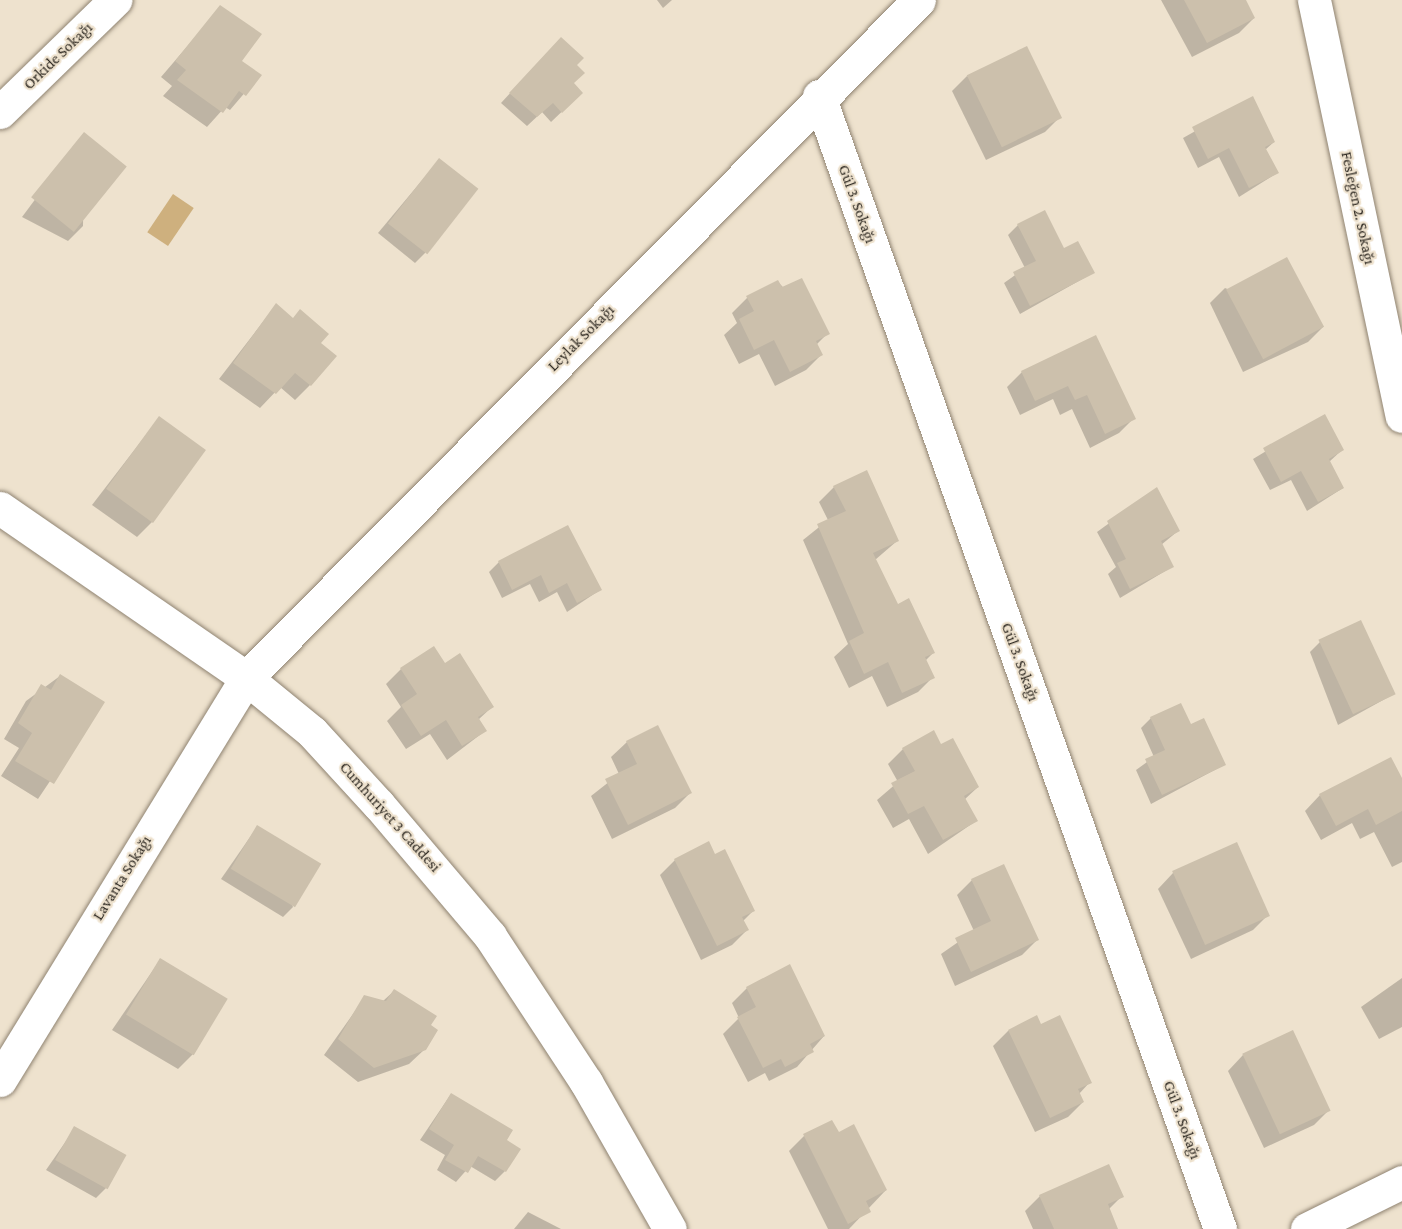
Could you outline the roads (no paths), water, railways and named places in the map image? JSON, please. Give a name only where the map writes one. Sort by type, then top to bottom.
[{"type":"street","name":"Orkide Sokağı","points":[[0,112],[115,0]]},
{"type":"street","name":"Leylak Sokağı","points":[[246,678],[819,96],[919,0]]},
{"type":"street","name":"Fesleğen 2. Sokağı","points":[[1314,0],[1402,417]]},
{"type":"street","name":"Gül 3. Sokağı","points":[[819,96],[1220,1229]]},
{"type":"street","name":"Cumhuriyet 3 Caddesi","points":[[0,508],[246,678],[312,732],[457,893],[586,1082],[670,1229]]},
{"type":"street","name":"Lavanta Sokağı","points":[[0,1080],[246,678]]},
{"type":"street","points":[[1307,1229],[1402,1182]]}]
